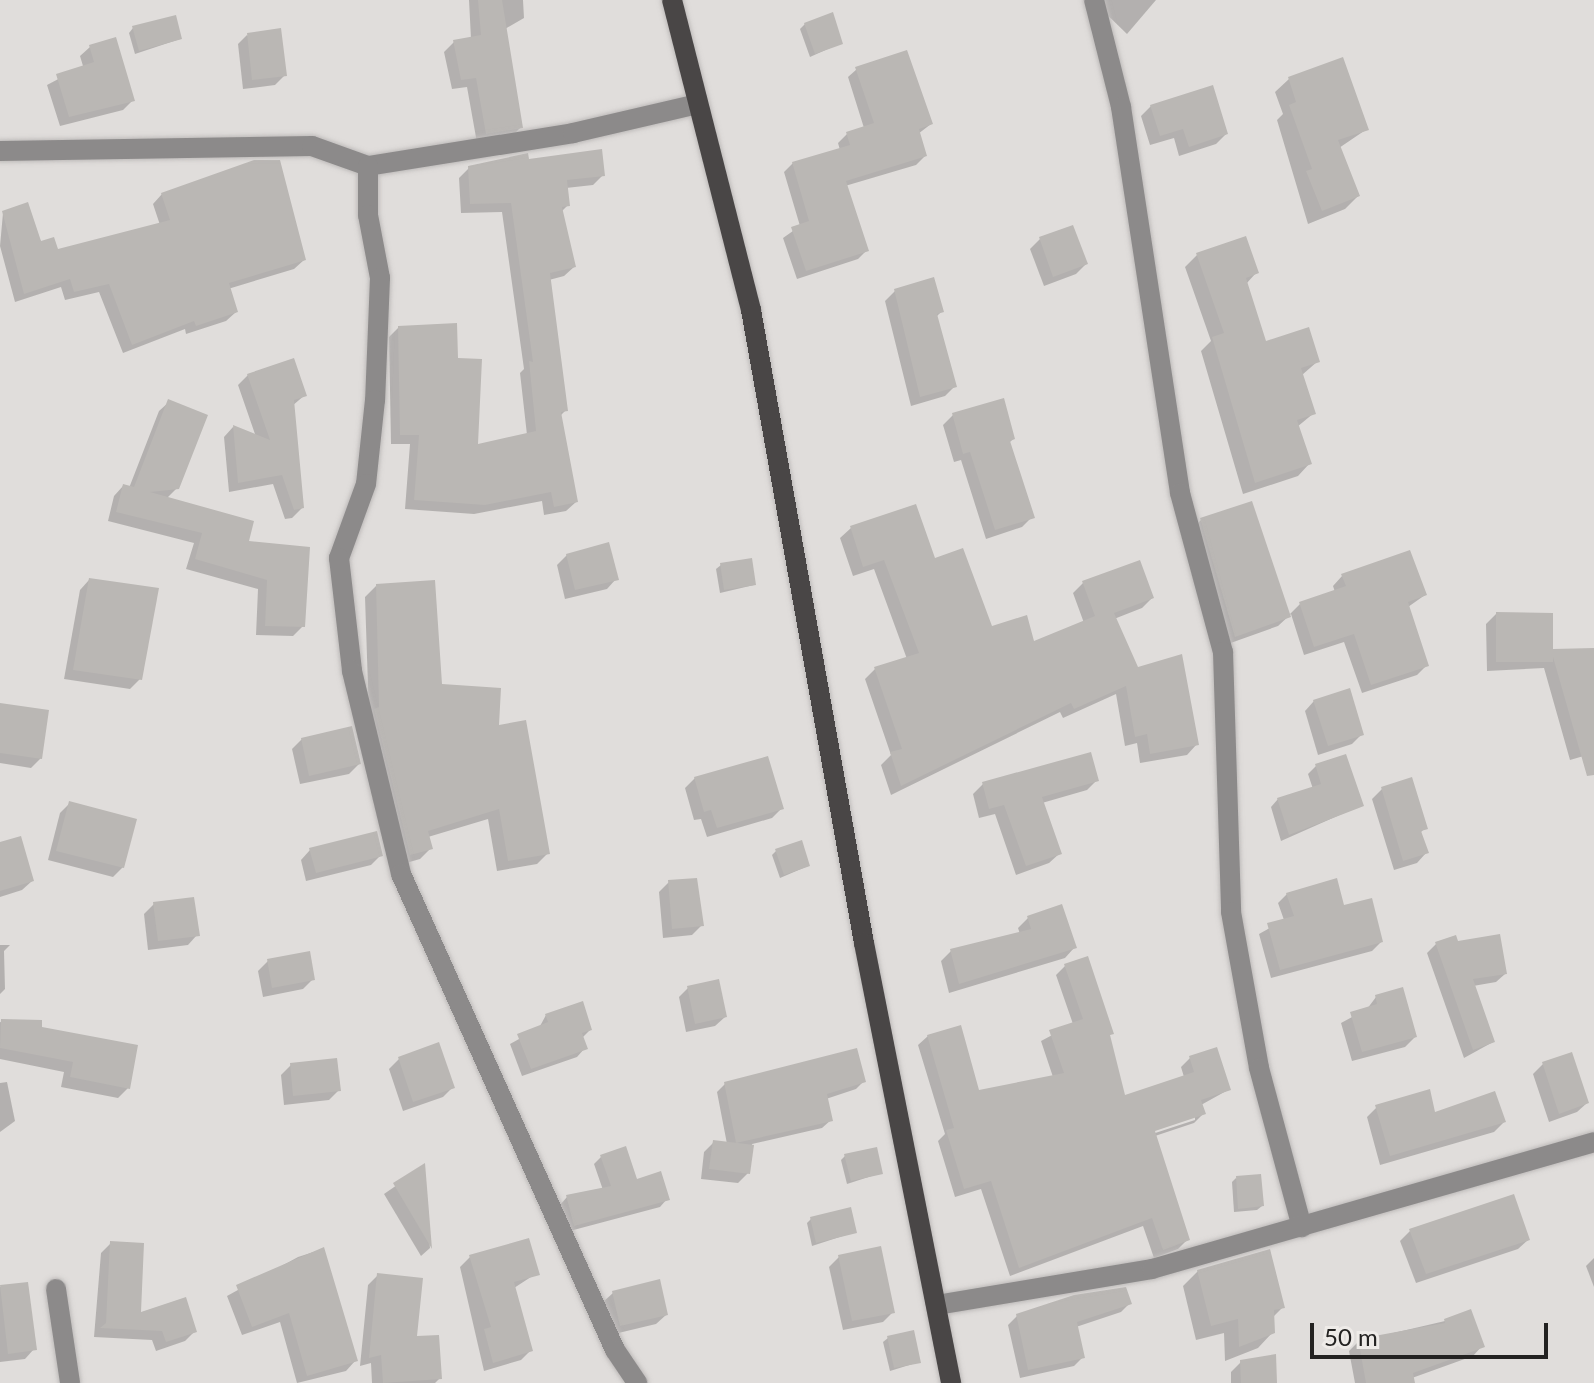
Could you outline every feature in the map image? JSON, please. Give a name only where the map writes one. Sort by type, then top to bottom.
[{"type":"main road","points":[[672,0],[751,310],[864,943],[937,1305],[949,1383]]},
{"type":"street","points":[[1094,0],[1121,107],[1180,493],[1223,652],[1231,912],[1259,1068],[1302,1227]]},
{"type":"street","points":[[0,151],[312,146],[368,166],[573,133],[698,104]]},
{"type":"street","points":[[368,166],[368,215],[380,278],[375,400],[366,484],[339,558],[352,671],[401,874],[615,1350],[637,1383]]},
{"type":"street","points":[[937,1305],[1152,1269],[1594,1142]]},
{"type":"street","points":[[56,1289],[70,1383]]},
{"type":"building","points":[[478,0],[502,0],[523,128],[486,134],[476,78],[461,80],[453,40],[481,35]]},
{"type":"building","points":[[833,12],[843,44],[815,54],[804,23]]},
{"type":"building","points":[[176,15],[182,39],[139,51],[132,26]]},
{"type":"building","points":[[281,28],[287,76],[252,80],[247,33]]},
{"type":"building","points":[[116,37],[135,101],[69,117],[56,74],[94,62],[89,45]]},
{"type":"building","points":[[907,50],[933,124],[919,129],[927,156],[846,181],[869,251],[806,271],[791,227],[809,221],[792,162],[850,145],[846,132],[874,123],[855,67]]},
{"type":"building","points":[[1343,57],[1369,130],[1338,140],[1360,196],[1322,211],[1306,171],[1312,169],[1289,105],[1296,102],[1288,77]]},
{"type":"building","points":[[1213,85],[1228,134],[1189,147],[1183,129],[1160,136],[1150,105]]},
{"type":"building","points":[[602,149],[605,176],[567,180],[570,206],[562,207],[576,267],[550,273],[568,411],[561,412],[578,502],[554,507],[551,492],[485,505],[414,500],[419,435],[400,435],[398,326],[457,323],[458,358],[482,359],[478,444],[536,431],[529,361],[533,362],[511,203],[470,204],[468,166],[528,153],[529,159]]},
{"type":"building","points":[[254,160],[280,160],[306,260],[229,283],[238,312],[196,326],[194,321],[132,345],[109,284],[74,292],[70,279],[24,294],[2,211],[28,202],[41,241],[54,237],[58,249],[170,220],[161,193]]},
{"type":"building","points":[[1073,225],[1088,264],[1053,277],[1039,237]]},
{"type":"building","points":[[1246,236],[1259,273],[1246,278],[1266,341],[1309,327],[1320,362],[1301,368],[1316,414],[1297,420],[1312,464],[1255,483],[1212,337],[1224,333],[1196,253]]},
{"type":"building","points":[[934,277],[944,312],[937,314],[957,387],[920,397],[894,289]]},
{"type":"building","points":[[294,358],[307,396],[294,400],[304,508],[294,510],[282,475],[238,483],[233,425],[270,440],[247,374]]},
{"type":"building","points":[[1004,398],[1015,439],[1010,441],[1035,518],[995,530],[970,452],[963,454],[952,413]]},
{"type":"building","points":[[168,399],[208,415],[179,489],[150,492],[254,521],[249,541],[310,547],[305,627],[265,626],[267,580],[195,559],[202,533],[116,512],[123,484],[134,487]]},
{"type":"building","points":[[1252,501],[1291,617],[1235,637],[1200,518]]},
{"type":"building","points":[[916,504],[935,558],[963,548],[992,626],[1027,615],[1034,641],[1095,616],[1082,581],[1140,560],[1154,598],[1114,613],[1138,667],[1182,654],[1199,745],[1150,754],[1147,734],[1135,737],[1126,686],[1074,709],[1071,703],[901,786],[890,752],[902,749],[874,667],[919,653],[884,560],[863,567],[850,526]]},
{"type":"building","points":[[609,542],[619,580],[575,590],[566,554]]},
{"type":"building","points":[[1410,550],[1427,595],[1408,602],[1429,666],[1371,685],[1354,634],[1314,647],[1299,602],[1346,586],[1341,574]]},
{"type":"building","points":[[752,558],[756,585],[724,590],[720,563]]},
{"type":"building","points":[[89,578],[159,588],[142,680],[73,670]]},
{"type":"building","points":[[435,580],[442,684],[501,688],[499,725],[526,720],[550,854],[508,861],[499,809],[428,831],[433,849],[410,855],[374,709],[379,707],[376,584]]},
{"type":"building","points":[[1496,612],[1553,613],[1553,649],[1594,648],[1594,775],[1587,776],[1553,657],[1553,662],[1496,662]]},
{"type":"building","points":[[1350,688],[1364,735],[1328,746],[1313,700]]},
{"type":"building","points":[[0,703],[49,710],[42,759],[0,753]]},
{"type":"building","points":[[352,726],[361,764],[309,776],[301,738]]},
{"type":"building","points":[[1091,752],[1099,781],[1042,797],[1062,854],[1026,866],[1004,805],[989,809],[982,782]]},
{"type":"building","points":[[1346,754],[1364,806],[1289,835],[1277,798],[1321,784],[1315,764]]},
{"type":"building","points":[[768,756],[784,809],[717,828],[711,810],[704,812],[694,777]]},
{"type":"building","points":[[1412,777],[1428,829],[1421,831],[1429,853],[1403,861],[1381,787]]},
{"type":"building","points":[[69,801],[137,819],[124,868],[56,851]]},
{"type":"building","points":[[377,831],[383,856],[316,873],[309,848]]},
{"type":"building","points":[[21,836],[34,881],[0,891],[0,842]]},
{"type":"building","points":[[802,840],[810,866],[784,875],[775,849]]},
{"type":"building","points":[[697,878],[704,926],[672,929],[668,880]]},
{"type":"building","points":[[1337,878],[1344,905],[1372,898],[1383,942],[1280,970],[1267,923],[1294,916],[1286,893]]},
{"type":"building","points":[[194,897],[200,936],[158,941],[153,902]]},
{"type":"building","points":[[1062,904],[1077,948],[959,984],[950,949],[1031,929],[1027,916]]},
{"type":"building","points":[[1500,934],[1507,974],[1473,979],[1495,1042],[1473,1050],[1435,942],[1456,935],[1458,941]]},
{"type":"building","points":[[310,951],[315,980],[272,988],[267,959]]},
{"type":"building","points":[[1088,956],[1114,1034],[1110,1035],[1125,1095],[1194,1072],[1189,1056],[1217,1047],[1231,1090],[1201,1100],[1206,1114],[1155,1131],[1190,1240],[1163,1250],[1152,1218],[1019,1268],[991,1181],[964,1189],[946,1130],[954,1128],[927,1035],[961,1025],[979,1090],[1064,1073],[1049,1030],[1083,1019],[1064,964]]},
{"type":"building","points":[[719,979],[727,1017],[695,1024],[687,986]]},
{"type":"building","points":[[1403,987],[1417,1037],[1362,1052],[1350,1012],[1377,1004],[1375,995]]},
{"type":"building","points":[[583,1001],[592,1030],[582,1033],[588,1049],[531,1069],[517,1034],[548,1022],[545,1014]]},
{"type":"building","points":[[1,1019],[42,1020],[42,1027],[138,1045],[130,1089],[70,1077],[73,1062],[0,1048]]},
{"type":"building","points":[[439,1042],[455,1088],[413,1102],[398,1057]]},
{"type":"building","points":[[857,1048],[866,1082],[827,1094],[833,1121],[736,1143],[724,1082]]},
{"type":"building","points":[[1572,1052],[1589,1103],[1559,1114],[1542,1062]]},
{"type":"building","points":[[337,1058],[341,1091],[293,1096],[290,1063]]},
{"type":"building","points":[[1430,1089],[1435,1112],[1495,1091],[1506,1122],[1390,1156],[1375,1105]]},
{"type":"building","points":[[713,1140],[754,1145],[750,1174],[709,1169]]},
{"type":"building","points":[[626,1146],[637,1179],[661,1171],[670,1200],[574,1226],[566,1195],[611,1186],[600,1155]]},
{"type":"building","points":[[877,1147],[883,1174],[851,1181],[844,1154]]},
{"type":"building","points":[[425,1163],[432,1249],[393,1183]]},
{"type":"building","points":[[1261,1174],[1264,1206],[1238,1209],[1236,1176]]},
{"type":"building","points":[[1514,1194],[1530,1240],[1426,1274],[1409,1229]]},
{"type":"building","points":[[851,1207],[857,1233],[816,1243],[810,1217]]},
{"type":"building","points":[[529,1238],[540,1275],[514,1282],[533,1351],[493,1363],[484,1329],[491,1327],[469,1255]]},
{"type":"building","points":[[110,1241],[144,1243],[141,1312],[186,1297],[197,1332],[166,1342],[162,1331],[100,1328],[106,1323]]},
{"type":"building","points":[[881,1246],[895,1313],[852,1321],[838,1255]]},
{"type":"building","points":[[324,1247],[358,1361],[307,1376],[289,1313],[252,1327],[236,1285]]},
{"type":"building","points":[[1270,1249],[1285,1308],[1274,1310],[1275,1333],[1239,1347],[1238,1319],[1211,1326],[1197,1270]]},
{"type":"building","points":[[377,1273],[423,1278],[417,1336],[439,1335],[442,1379],[383,1383],[381,1355],[369,1358]]},
{"type":"building","points":[[660,1279],[668,1315],[620,1326],[612,1291]]},
{"type":"building","points":[[28,1282],[37,1350],[8,1354],[0,1285]]},
{"type":"building","points":[[1126,1287],[1132,1304],[1077,1322],[1085,1358],[1028,1370],[1016,1314],[1074,1295]]},
{"type":"building","points":[[1471,1309],[1485,1347],[1413,1373],[1415,1383],[1366,1383],[1358,1339],[1445,1323],[1444,1319]]},
{"type":"building","points":[[914,1330],[921,1363],[894,1368],[887,1336]]},
{"type":"building","points":[[1276,1354],[1277,1383],[1241,1383],[1240,1360]]}]
